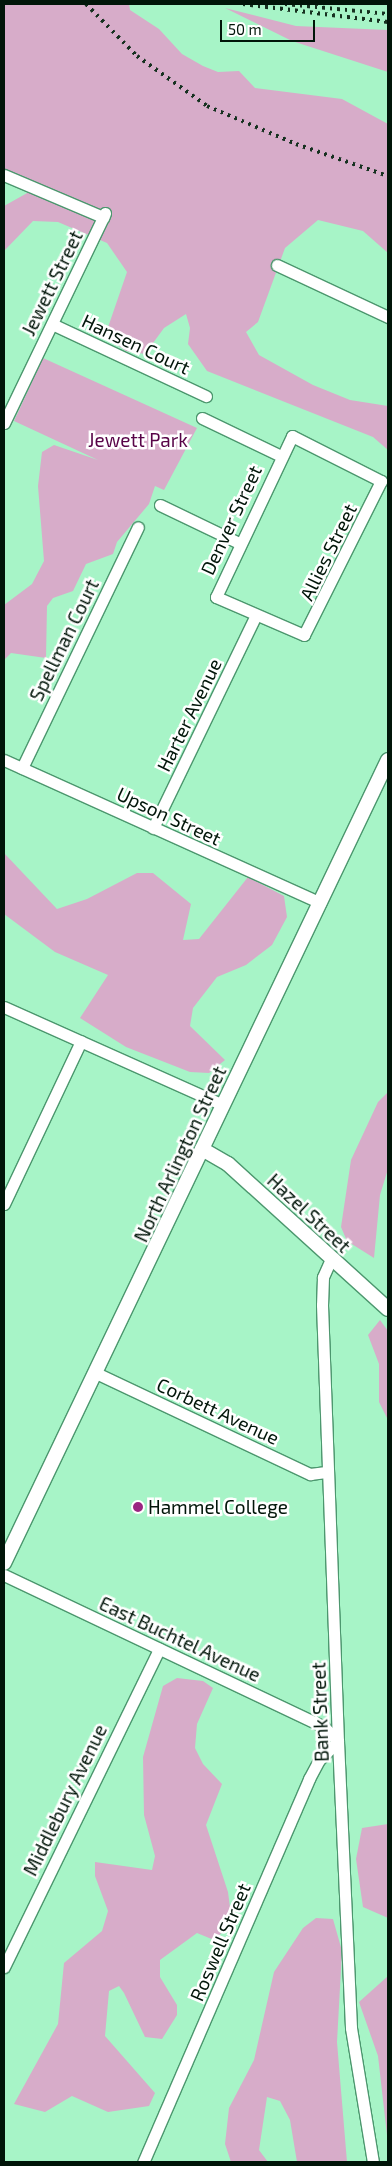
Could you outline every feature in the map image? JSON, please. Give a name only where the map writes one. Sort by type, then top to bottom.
[{"type":"street","name":"Jewett Street","points":[[4,175],[104,215],[4,423]]},
{"type":"street","points":[[277,265],[388,317]]},
{"type":"street","name":"Hansen Court","points":[[52,324],[206,396]]},
{"type":"street","points":[[202,418],[281,456]]},
{"type":"street","name":"Denver Street","points":[[255,617],[220,601],[216,593],[292,436],[381,481]]},
{"type":"street","name":"Allies Street","points":[[255,617],[304,635],[381,481]]},
{"type":"street","points":[[160,505],[239,543]]},
{"type":"street","name":"Spellman Court","points":[[22,768],[138,527]]},
{"type":"street","name":"Harter Avenue","points":[[152,828],[255,617]]},
{"type":"street","name":"Upson Street","points":[[4,760],[320,903]]},
{"type":"street","name":"North Arlington Street","points":[[4,1563],[388,760]]},
{"type":"street","points":[[4,1007],[223,1105]]},
{"type":"street","points":[[4,1204],[81,1041]]},
{"type":"street","name":"Hazel Street","points":[[202,1149],[228,1164],[388,1309]]},
{"type":"street","name":"Bank Street","points":[[331,1259],[323,1278],[322,1305],[326,1472],[338,1741],[352,2028],[373,2162]]},
{"type":"street","name":"Corbett Avenue","points":[[96,1373],[310,1474],[326,1472]]},
{"type":"street","name":"East Buchtel Avenue","points":[[4,1575],[324,1727],[338,1741]]},
{"type":"street","name":"Middlebury Avenue","points":[[4,1967],[159,1649]]},
{"type":"street","name":"Roswell Street","points":[[143,2162],[309,1779],[324,1753],[338,1741]]},
{"type":"green space","points":[[4,4],[129,4],[130,10],[159,29],[182,54],[203,66],[218,72],[239,71],[255,88],[342,99],[388,124],[388,253],[363,231],[318,220],[285,248],[258,322],[246,332],[259,355],[313,385],[350,400],[388,406],[388,450],[373,437],[207,371],[188,344],[190,328],[186,314],[164,328],[145,354],[126,351],[105,336],[127,272],[107,243],[58,222],[33,221],[4,251],[4,206],[29,192],[4,171]]},
{"type":"green space","points":[[225,8],[296,26],[388,30],[388,72],[292,41]]},
{"type":"green space","name":"Jewett Park","points":[[43,358],[197,428],[164,490],[155,486],[149,504],[117,542],[113,554],[86,564],[73,591],[53,598],[47,606],[46,658],[11,653],[4,660],[4,605],[32,584],[44,561],[38,486],[42,452],[54,445],[98,460],[14,421]]},
{"type":"green space","points":[[4,853],[57,909],[87,899],[137,873],[153,873],[191,904],[183,940],[199,939],[248,877],[284,896],[287,917],[272,945],[246,965],[217,977],[193,1008],[190,1026],[225,1060],[209,1073],[190,1072],[126,1047],[80,1018],[108,975],[55,952],[4,914]]},
{"type":"green space","points":[[388,1092],[388,1169],[380,1195],[374,1258],[347,1241],[341,1227],[351,1160],[378,1102]]},
{"type":"green space","points":[[380,1320],[388,1331],[388,1420],[379,1402],[379,1364],[368,1335]]},
{"type":"green space","points":[[177,1678],[203,1681],[213,1688],[197,1724],[195,1748],[203,1764],[222,1784],[206,1825],[228,1892],[232,1923],[214,1940],[197,1933],[160,1960],[160,1977],[177,2005],[177,2015],[162,2039],[145,2037],[119,1986],[109,1991],[105,2036],[155,2093],[149,2106],[108,2112],[72,2096],[45,2112],[14,2104],[58,2024],[64,1963],[102,1931],[108,1911],[95,1876],[95,1862],[152,1870],[155,1856],[144,1815],[143,1757],[163,1686]]},
{"type":"green space","points":[[388,1824],[388,1918],[363,1907],[356,1859],[362,1828]]},
{"type":"green space","points":[[316,1918],[333,1919],[342,1951],[337,2042],[347,2162],[297,2162],[290,2120],[280,2101],[267,2097],[259,2150],[268,2162],[231,2162],[225,2144],[229,2108],[254,2060],[274,1972],[303,1928]]},
{"type":"green space","points":[[388,1976],[388,2144],[378,2056],[359,2002]]},
{"type":"railway","points":[[86,4],[137,56],[207,106],[296,144],[388,176]]},
{"type":"railway","points":[[243,4],[388,22]]},
{"type":"railway","points":[[285,4],[388,14]]},
{"type":"place","name":"Hammel College","points":[[138,1507]]}]
